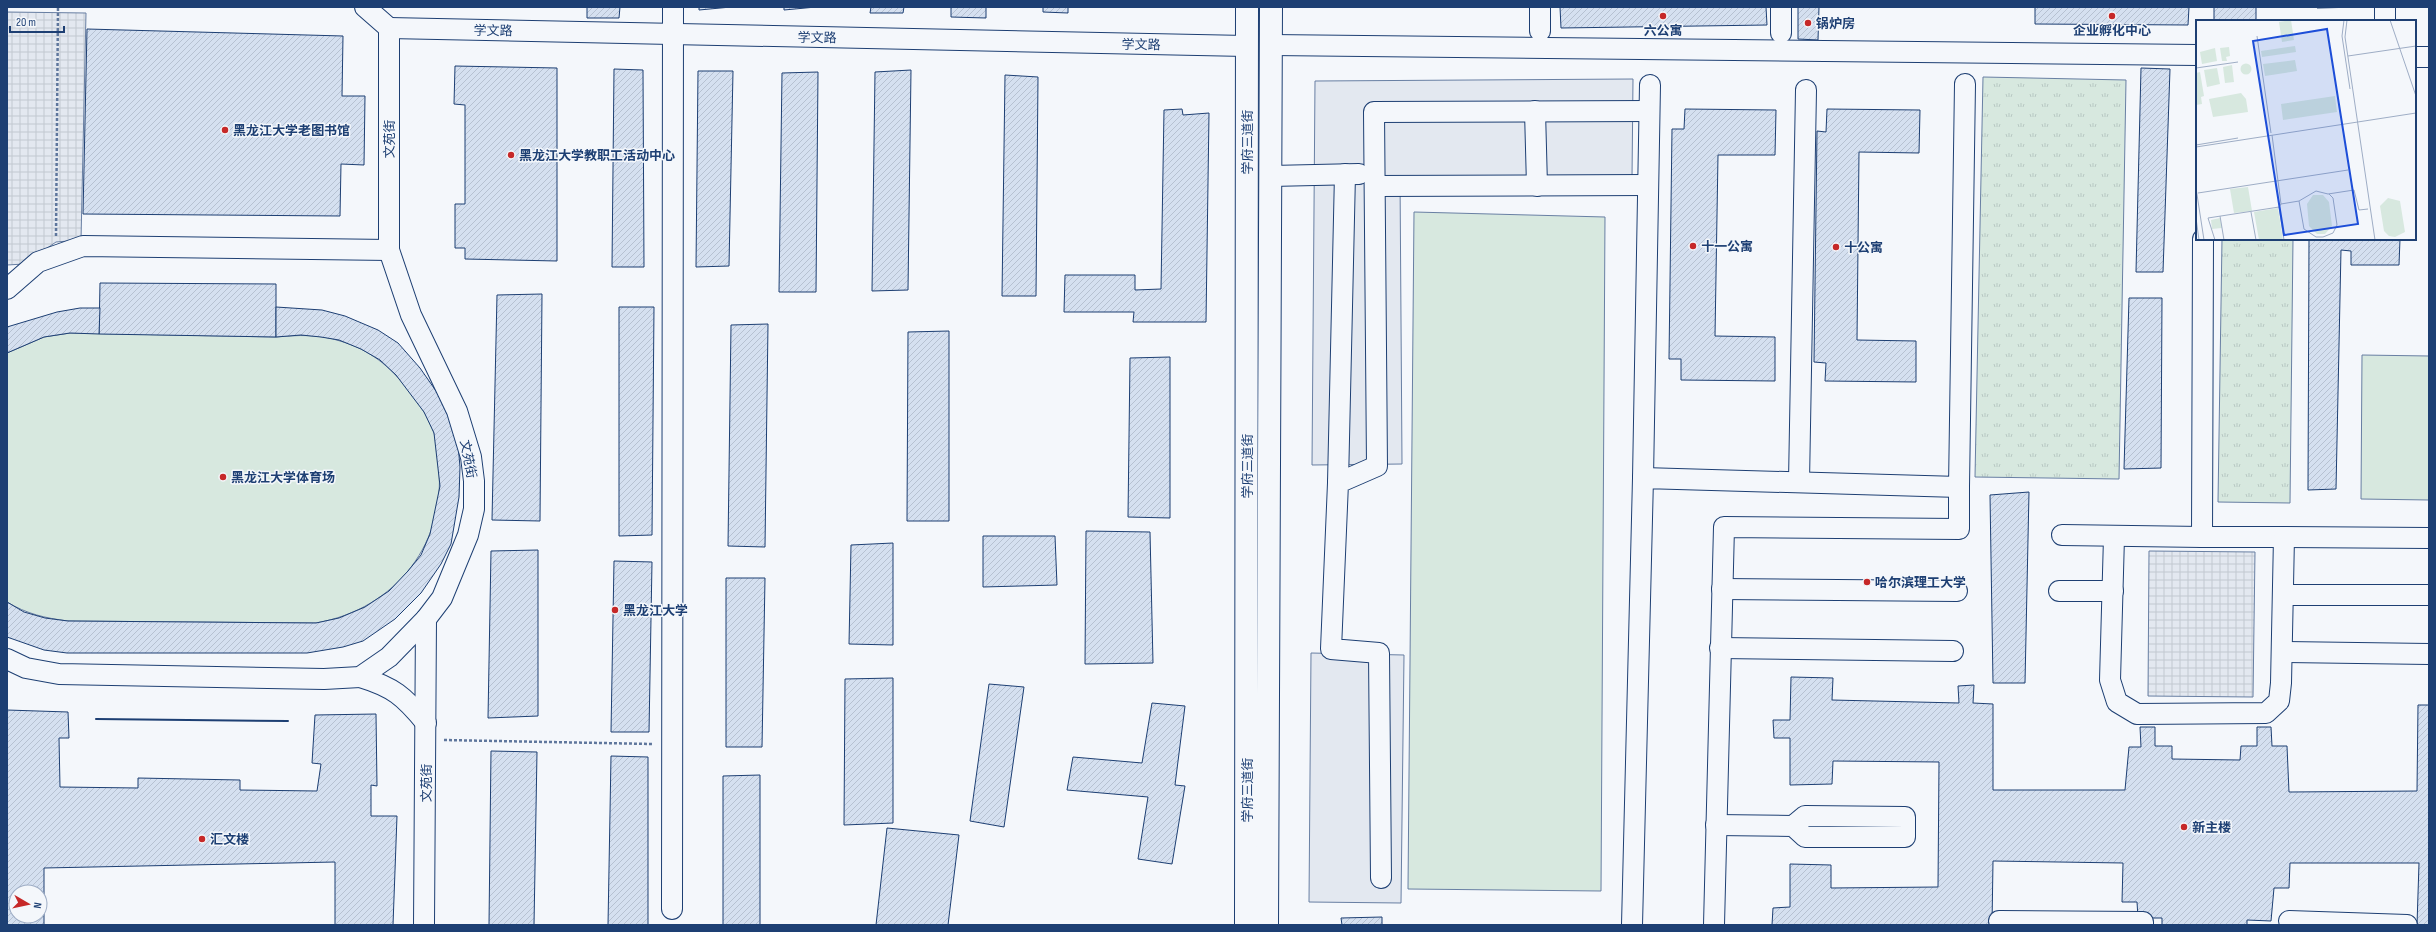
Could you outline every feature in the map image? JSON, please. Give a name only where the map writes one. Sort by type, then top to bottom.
[{"type":"main road","name":"学府三道街","points":[[1246,925],[1247,7]]},
{"type":"main road","name":"学府三道街","points":[[1267,925],[1271,7]]},
{"type":"street","points":[[365,7],[389,28]]},
{"type":"street","points":[[672,909],[673,7]]},
{"type":"street","points":[[1540,7],[1540,31]]},
{"type":"street","points":[[1781,7],[1781,33]]},
{"type":"street","points":[[2385,7],[2385,20]]},
{"type":"street","name":"学文路","points":[[389,28],[1246,46]]},
{"type":"street","name":"文苑街","points":[[389,28],[389,250],[411,315],[457,411],[471,457],[474,481],[474,509],[468,535],[442,598],[426,619],[424,925]]},
{"type":"street","points":[[1271,44],[2196,55]]},
{"type":"street","points":[[2416,57],[2429,58]]},
{"type":"street","points":[[1714,925],[1724,527],[1959,529],[1965,84]]},
{"type":"street","points":[[1632,925],[1643,478],[1650,85]]},
{"type":"street","points":[[1799,482],[1806,90]]},
{"type":"street","points":[[1534,111],[1537,186]]},
{"type":"street","points":[[1338,483],[1377,466],[1374,112],[1649,111]]},
{"type":"street","points":[[1345,174],[1338,483],[1331,649],[1379,653],[1381,878]]},
{"type":"street","points":[[1271,176],[1345,174],[1375,180],[1537,186],[1648,185]]},
{"type":"street","points":[[2202,537],[2203,240]]},
{"type":"street","points":[[7,289],[38,262],[83,246],[389,250]]},
{"type":"street","points":[[1643,478],[1959,487]]},
{"type":"street","points":[[2062,535],[2114,537],[2429,538]]},
{"type":"street","points":[[2114,537],[2110,680],[2117,702],[2137,714],[2266,713],[2279,701],[2282,652],[2284,537]]},
{"type":"street","points":[[1722,589],[1957,591]]},
{"type":"street","points":[[2058,591],[2113,591]]},
{"type":"street","points":[[2283,595],[2429,595]]},
{"type":"street","points":[[360,676],[389,657],[426,619]]},
{"type":"street","points":[[1720,648],[1953,651]]},
{"type":"street","points":[[2282,652],[2429,654]]},
{"type":"street","points":[[7,659],[26,668],[59,674],[324,679],[360,676],[397,692],[408,701],[426,732]]},
{"type":"street","points":[[1716,825],[1792,826],[1805,816],[1905,817],[1905,837],[1805,837],[1792,826]]},
{"type":"street","points":[[2000,921],[2143,922],[2143,925]]},
{"type":"street","points":[[2289,921],[2407,925]]},
{"type":"path","points":[[56,256],[58,7]]},
{"type":"path","points":[[426,732],[672,744]]},
{"type":"green space","points":[[1983,77],[2126,80],[2119,479],[1975,477]]},
{"type":"green space","points":[[1414,212],[1605,217],[1601,891],[1408,889]]},
{"type":"green space","points":[[2222,240],[2293,240],[2290,503],[2218,502]]},
{"type":"green space","name":"黑龙江大学体育场","points":[[70,333],[276,337],[316,336],[351,344],[379,360],[395,374],[420,406],[427,416],[435,436],[438,460],[439,490],[435,518],[425,544],[411,567],[393,587],[370,603],[345,615],[316,623],[68,621],[36,615],[7,602],[7,353],[44,337]]},
{"type":"green space","points":[[2362,355],[2429,356],[2429,500],[2361,499]]},
{"type":"shaded area","points":[[7,12],[86,13],[81,240],[56,242],[24,264],[7,265]]},
{"type":"shaded area","points":[[1633,79],[1632,178],[1400,176],[1402,464],[1312,465],[1315,81]]},
{"type":"shaded area","points":[[2149,551],[2255,552],[2253,697],[2148,696]]},
{"type":"shaded area","points":[[1311,653],[1404,655],[1401,903],[1309,902]]},
{"type":"building","points":[[587,7],[620,7],[619,18],[587,18]]},
{"type":"building","points":[[699,7],[731,7],[699,10]]},
{"type":"building","points":[[784,7],[816,7],[784,10]]},
{"type":"building","points":[[871,7],[904,7],[903,13],[870,13]]},
{"type":"building","points":[[951,7],[986,7],[986,18],[951,17]]},
{"type":"building","points":[[1043,7],[1068,7],[1068,13],[1043,12]]},
{"type":"building","name":"六公寓","points":[[1560,7],[1766,7],[1767,25],[1561,28]]},
{"type":"building","name":"锅炉房","points":[[1798,7],[1819,7],[1818,40],[1798,39]]},
{"type":"building","name":"企业孵化中心","points":[[2035,7],[2189,7],[2188,25],[2035,24]]},
{"type":"building","points":[[2214,7],[2256,7],[2256,20],[2214,20]]},
{"type":"building","points":[[2317,7],[2360,7],[2317,8]]},
{"type":"building","name":"黑龙江大学老图书馆","points":[[87,29],[343,36],[342,96],[365,96],[364,165],[341,164],[340,216],[83,214]]},
{"type":"building","name":"黑龙江大学教职工活动中心","points":[[455,66],[557,68],[557,261],[465,259],[465,248],[455,248],[455,204],[465,204],[465,105],[454,104]]},
{"type":"building","points":[[2141,68],[2170,69],[2163,272],[2136,272]]},
{"type":"building","points":[[614,69],[643,70],[644,267],[612,267]]},
{"type":"building","points":[[911,70],[908,290],[872,291],[875,72]]},
{"type":"building","points":[[698,71],[733,71],[729,266],[696,267]]},
{"type":"building","points":[[818,72],[816,292],[779,292],[782,73]]},
{"type":"building","points":[[1005,75],[1038,77],[1036,296],[1002,296]]},
{"type":"building","points":[[1182,109],[1183,115],[1209,113],[1206,322],[1133,322],[1134,312],[1064,312],[1065,275],[1135,275],[1135,290],[1161,289],[1164,110]]},
{"type":"building","name":"十一公寓","points":[[1685,109],[1776,110],[1775,155],[1718,155],[1715,336],[1775,337],[1775,381],[1681,380],[1681,359],[1669,359],[1672,129],[1684,129]]},
{"type":"building","name":"十公寓","points":[[1827,109],[1920,110],[1919,153],[1859,152],[1857,340],[1916,341],[1916,382],[1825,381],[1826,363],[1814,362],[1817,131],[1826,132]]},
{"type":"building","points":[[2309,240],[2400,240],[2399,265],[2351,265],[2351,251],[2341,250],[2336,489],[2308,490]]},
{"type":"building","points":[[100,283],[276,284],[276,337],[99,334]]},
{"type":"building","points":[[542,294],[540,521],[492,520],[497,295]]},
{"type":"building","points":[[2129,298],[2162,298],[2161,468],[2124,469]]},
{"type":"building","points":[[276,307],[322,310],[345,316],[378,330],[398,343],[420,368],[443,401],[458,444],[460,467],[459,497],[451,544],[441,564],[421,593],[395,619],[363,641],[343,647],[307,653],[67,653],[44,650],[7,637],[7,602],[24,612],[45,618],[68,621],[316,623],[339,618],[365,607],[389,591],[408,571],[421,555],[430,534],[440,486],[434,433],[424,412],[396,375],[380,360],[361,349],[339,340],[321,337],[301,335],[276,337]]},
{"type":"building","points":[[619,307],[654,307],[652,535],[619,536]]},
{"type":"building","points":[[80,308],[100,308],[99,334],[70,333],[44,337],[7,353],[7,327],[57,312]]},
{"type":"building","points":[[768,324],[765,547],[728,546],[731,325]]},
{"type":"building","points":[[949,331],[949,521],[907,521],[908,332]]},
{"type":"building","points":[[1170,357],[1170,518],[1128,517],[1130,358]]},
{"type":"building","points":[[2029,492],[2025,683],[1993,683],[1990,495]]},
{"type":"building","points":[[1086,531],[1150,532],[1153,663],[1085,664]]},
{"type":"building","points":[[983,536],[1055,536],[1057,585],[983,587]]},
{"type":"building","points":[[893,543],[893,645],[849,644],[851,545]]},
{"type":"building","points":[[538,550],[538,716],[488,718],[491,551]]},
{"type":"building","points":[[614,561],[652,562],[649,732],[611,732]]},
{"type":"building","points":[[726,578],[765,578],[762,747],[726,747]]},
{"type":"building","name":"新主楼","points":[[1791,677],[1833,678],[1832,700],[1959,703],[1958,686],[1974,685],[1973,703],[1993,704],[1993,790],[2125,790],[2129,747],[2141,747],[2140,727],[2155,727],[2155,746],[2172,746],[2172,759],[2240,760],[2241,746],[2257,746],[2257,727],[2271,727],[2272,746],[2287,746],[2289,792],[2417,791],[2418,705],[2429,705],[2429,925],[2417,925],[2419,863],[2290,863],[2289,888],[2274,888],[2271,921],[2247,920],[2247,925],[2162,925],[2162,918],[2138,918],[2137,902],[2122,902],[2123,863],[1993,861],[1992,925],[1772,925],[1773,908],[1790,907],[1790,864],[1831,865],[1831,888],[1938,887],[1939,762],[1833,761],[1832,784],[1790,785],[1790,738],[1774,738],[1773,720],[1790,720]]},
{"type":"building","points":[[893,678],[893,823],[844,825],[845,679]]},
{"type":"building","points":[[989,684],[1024,687],[1004,827],[970,821]]},
{"type":"building","points":[[1152,703],[1185,706],[1175,785],[1185,786],[1172,864],[1138,859],[1148,797],[1067,790],[1073,757],[1142,763]]},
{"type":"building","name":"汇文楼","points":[[7,710],[68,712],[69,738],[59,738],[60,787],[138,788],[138,778],[240,780],[240,790],[317,791],[321,764],[312,763],[315,715],[376,714],[377,786],[371,785],[371,816],[397,816],[393,925],[335,925],[335,862],[44,868],[44,884],[8,884],[8,924],[44,925],[7,925]]},
{"type":"building","points":[[491,751],[537,752],[534,925],[489,925]]},
{"type":"building","points":[[611,756],[648,757],[648,925],[608,925]]},
{"type":"building","points":[[760,775],[760,925],[723,925],[723,776]]},
{"type":"building","points":[[887,828],[959,835],[948,925],[876,925]]},
{"type":"building","points":[[1382,917],[1382,925],[1342,925],[1341,918]]},
{"type":"wall","points":[[96,719],[288,721]]},
{"type":"place","name":"六公寓","points":[[1663,16]]},
{"type":"place","name":"企业孵化中心","points":[[2112,16]]},
{"type":"place","name":"锅炉房","points":[[1808,23]]},
{"type":"place","name":"黑龙江大学老图书馆","points":[[225,130]]},
{"type":"place","name":"黑龙江大学教职工活动中心","points":[[511,155]]},
{"type":"place","name":"十一公寓","points":[[1693,246]]},
{"type":"place","name":"十公寓","points":[[1836,247]]},
{"type":"place","name":"黑龙江大学体育场","points":[[223,477]]},
{"type":"place","name":"哈尔滨理工大学","points":[[1867,582]]},
{"type":"place","name":"黑龙江大学","points":[[615,610]]},
{"type":"place","name":"新主楼","points":[[2184,827]]},
{"type":"place","name":"汇文楼","points":[[202,839]]}]
